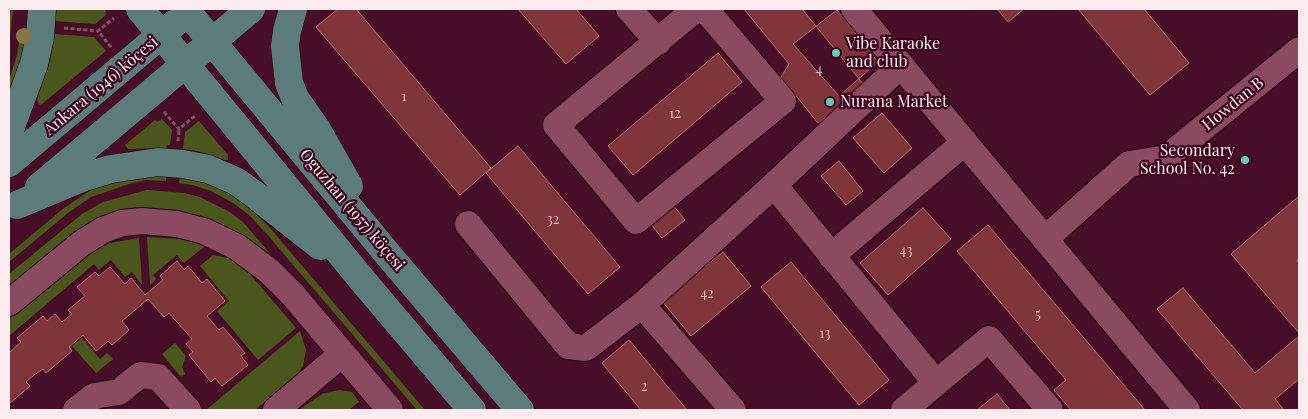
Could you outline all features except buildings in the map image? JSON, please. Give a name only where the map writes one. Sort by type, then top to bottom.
[{"type":"main road","points":[[140,9],[472,410]]},
{"type":"main road","points":[[13,209],[251,9]]},
{"type":"main road","points":[[294,9],[287,30],[285,46],[287,71],[295,98],[316,128],[390,257]]},
{"type":"main road","name":"Ankara (1946) köçesi","points":[[9,163],[189,10]]},
{"type":"main road","name":"Oguzhan (1957) köçesi","points":[[189,10],[212,42],[520,410]]},
{"type":"main road","points":[[9,132],[34,64],[40,37],[49,18]]},
{"type":"main road","points":[[13,209],[84,177],[111,169],[127,165],[158,162],[183,164],[208,170],[236,181],[363,280]]},
{"type":"lane","points":[[628,9],[658,42]]},
{"type":"lane","points":[[696,9],[556,125],[636,221],[783,102],[705,9]]},
{"type":"lane","points":[[854,9],[1187,410]]},
{"type":"lane","name":"Howdan B","points":[[1045,239],[1129,164],[1166,158],[1299,50]]},
{"type":"lane","points":[[468,224],[568,346],[586,348],[642,305],[774,185],[901,65]]},
{"type":"lane","points":[[830,256],[965,142]]},
{"type":"lane","points":[[774,185],[830,256],[936,383]]},
{"type":"lane","points":[[9,303],[82,243],[103,230],[122,223],[142,220],[177,224],[204,231],[237,247],[269,270],[390,410]]},
{"type":"lane","points":[[642,305],[733,410]]},
{"type":"lane","points":[[904,410],[989,339],[1050,410]]},
{"type":"lane","points":[[276,410],[342,354]]},
{"type":"lane","points":[[76,410],[94,396],[119,392],[140,376],[158,377],[188,410]]},
{"type":"path","points":[[49,18],[98,31],[111,47]]},
{"type":"path","points":[[98,31],[114,18]]},
{"type":"path","points":[[164,112],[179,129],[196,116]]},
{"type":"green space","points":[[9,9],[13,10],[9,45]]},
{"type":"green space","points":[[56,9],[105,9],[106,15],[95,24],[55,21]]},
{"type":"green space","points":[[21,30],[26,31],[25,41],[9,93],[9,80],[17,55]]},
{"type":"green space","points":[[54,34],[94,37],[106,51],[39,105],[37,100],[51,58]]},
{"type":"green space","points":[[162,119],[172,130],[170,145],[167,145],[166,148],[128,149],[125,145],[155,120],[157,122]]},
{"type":"green space","points":[[199,121],[228,155],[228,160],[198,151],[183,149],[185,132]]},
{"type":"green space","points":[[166,175],[166,181],[146,180],[91,197],[68,213],[9,262],[9,254],[64,208],[97,187],[128,178]]},
{"type":"green space","points":[[180,177],[205,182],[214,186],[236,197],[253,211],[270,228],[425,410],[417,410],[249,215],[233,203],[211,191],[179,183]]},
{"type":"green space","points":[[147,190],[184,193],[200,197],[228,211],[243,222],[404,410],[398,410],[262,256],[113,213],[92,221],[68,238],[9,289],[9,274],[82,214],[103,202]]},
{"type":"green space","points":[[147,237],[181,239],[195,242],[204,247],[184,263],[177,255],[153,275],[156,279],[150,285]]},
{"type":"green space","points":[[139,238],[142,285],[132,272],[125,277],[111,260],[99,270],[94,264],[9,336],[9,319],[77,261],[91,251],[110,243]]},
{"type":"green space","points":[[213,255],[229,258],[243,266],[296,328],[258,360],[217,311],[229,301],[200,266]]},
{"type":"green space","points":[[300,331],[306,350],[303,366],[295,377],[255,410],[206,410]]},
{"type":"green space","points":[[82,338],[100,359],[107,353],[113,359],[96,373],[72,346]]},
{"type":"green space","points":[[175,343],[186,356],[182,367],[185,374],[181,377],[162,354]]},
{"type":"green space","points":[[339,390],[352,392],[359,402],[349,410],[299,410],[322,394]]},
{"type":"place","name":"Vibe Karaoke and club","points":[[836,53]]},
{"type":"place","name":"Nurana Market","points":[[830,102]]},
{"type":"place","name":"Secondary School No. 42","points":[[1245,160]]}]
